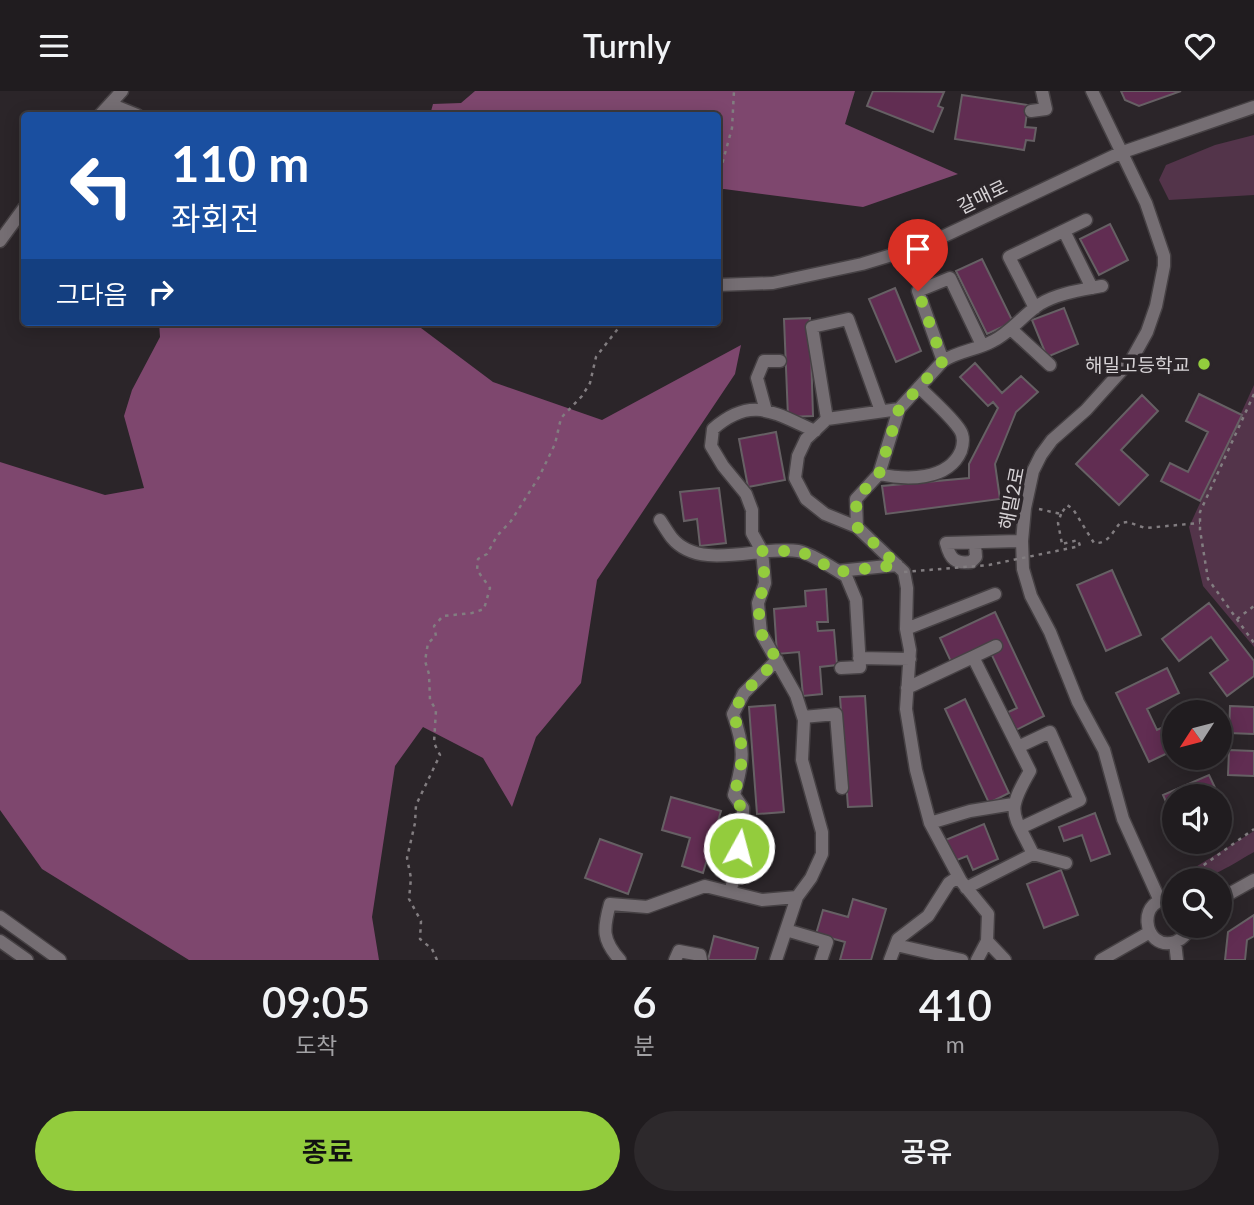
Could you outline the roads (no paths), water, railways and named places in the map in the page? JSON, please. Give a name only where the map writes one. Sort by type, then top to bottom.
[{"type":"street","points":[[103,112],[122,91]]},
{"type":"street","points":[[1031,111],[1046,109],[1042,91]]},
{"type":"street","name":"해밀2로","points":[[1092,91],[1146,203],[1164,255],[1156,306],[1147,333],[1132,359],[1094,402],[1052,440],[1033,471],[1025,508],[1023,569],[1031,596],[1050,632],[1078,702],[1104,750],[1123,819],[1160,901]]},
{"type":"street","points":[[110,104],[130,112]]},
{"type":"street","name":"갈매로","points":[[721,285],[773,283],[862,264],[925,245],[1120,153],[1254,107]]},
{"type":"street","points":[[0,241],[21,212]]},
{"type":"street","points":[[1035,308],[1009,257],[1086,220]]},
{"type":"street","points":[[857,527],[856,499],[879,474],[899,409],[943,361],[951,355],[982,345],[1012,330],[1040,304],[1072,292],[1097,287],[1064,230]]},
{"type":"street","points":[[943,361],[918,291],[939,282],[950,278],[982,345]]},
{"type":"street","points":[[827,419],[812,327],[848,320],[881,411]]},
{"type":"street","points":[[1012,330],[1050,365]]},
{"type":"street","points":[[766,411],[757,378],[764,361],[780,361]]},
{"type":"street","points":[[879,474],[899,479],[927,475],[947,470],[957,460],[963,446],[962,432],[919,387]]},
{"type":"street","points":[[776,960],[797,897],[811,878],[822,854],[822,832],[802,760],[803,717],[796,695],[761,633],[758,603],[765,583],[762,551],[752,533],[752,510],[746,494],[723,467],[711,446],[713,429],[726,418],[748,409],[766,411],[815,431]]},
{"type":"street","points":[[899,409],[827,419],[806,439],[798,456],[795,478],[806,499],[825,514],[857,527],[900,569],[906,588],[906,629],[911,650],[906,709],[914,758],[930,823],[962,882],[988,913],[987,941],[977,960]]},
{"type":"street","points":[[660,520],[674,540],[693,552],[722,557],[762,551],[800,551],[846,576],[856,600],[860,667],[841,668]]},
{"type":"street","points":[[975,543],[1022,541]]},
{"type":"street","points":[[838,572],[900,569]]},
{"type":"street","points":[[906,629],[995,594]]},
{"type":"street","points":[[908,688],[996,646]]},
{"type":"street","points":[[973,657],[1030,771],[1015,796],[1012,811],[1033,855]]},
{"type":"street","points":[[859,658],[910,660]]},
{"type":"street","points":[[731,890],[743,826],[743,808],[734,795],[742,768],[743,743],[733,713],[744,693],[777,660]]},
{"type":"street","points":[[803,717],[836,714],[842,788]]},
{"type":"street","points":[[1018,747],[1049,732],[1080,800],[1020,828]]},
{"type":"street","points":[[930,823],[970,811],[1013,804]]},
{"type":"street","points":[[890,960],[898,939],[928,916],[949,883],[962,882],[1033,855],[1066,863]]},
{"type":"street","points":[[1232,892],[1254,880]]},
{"type":"street","points":[[620,960],[609,948],[603,926],[610,904],[646,907],[705,886],[731,890],[762,900],[797,897]]},
{"type":"street","points":[[1160,901],[1151,908],[1148,915],[1150,932],[1164,942],[1180,938]]},
{"type":"street","points":[[0,918],[60,960]]},
{"type":"street","points":[[786,930],[827,942],[821,960]]},
{"type":"street","points":[[1101,960],[1150,932]]},
{"type":"street","points":[[0,941],[27,960]]},
{"type":"street","points":[[987,941],[1004,960]]},
{"type":"street","points":[[1175,941],[1177,960]]},
{"type":"street","points":[[896,945],[962,960]]},
{"type":"street","points":[[675,960],[679,951],[694,958]]},
{"type":"place","name":"해밀고등학교","points":[[1204,364]]}]
